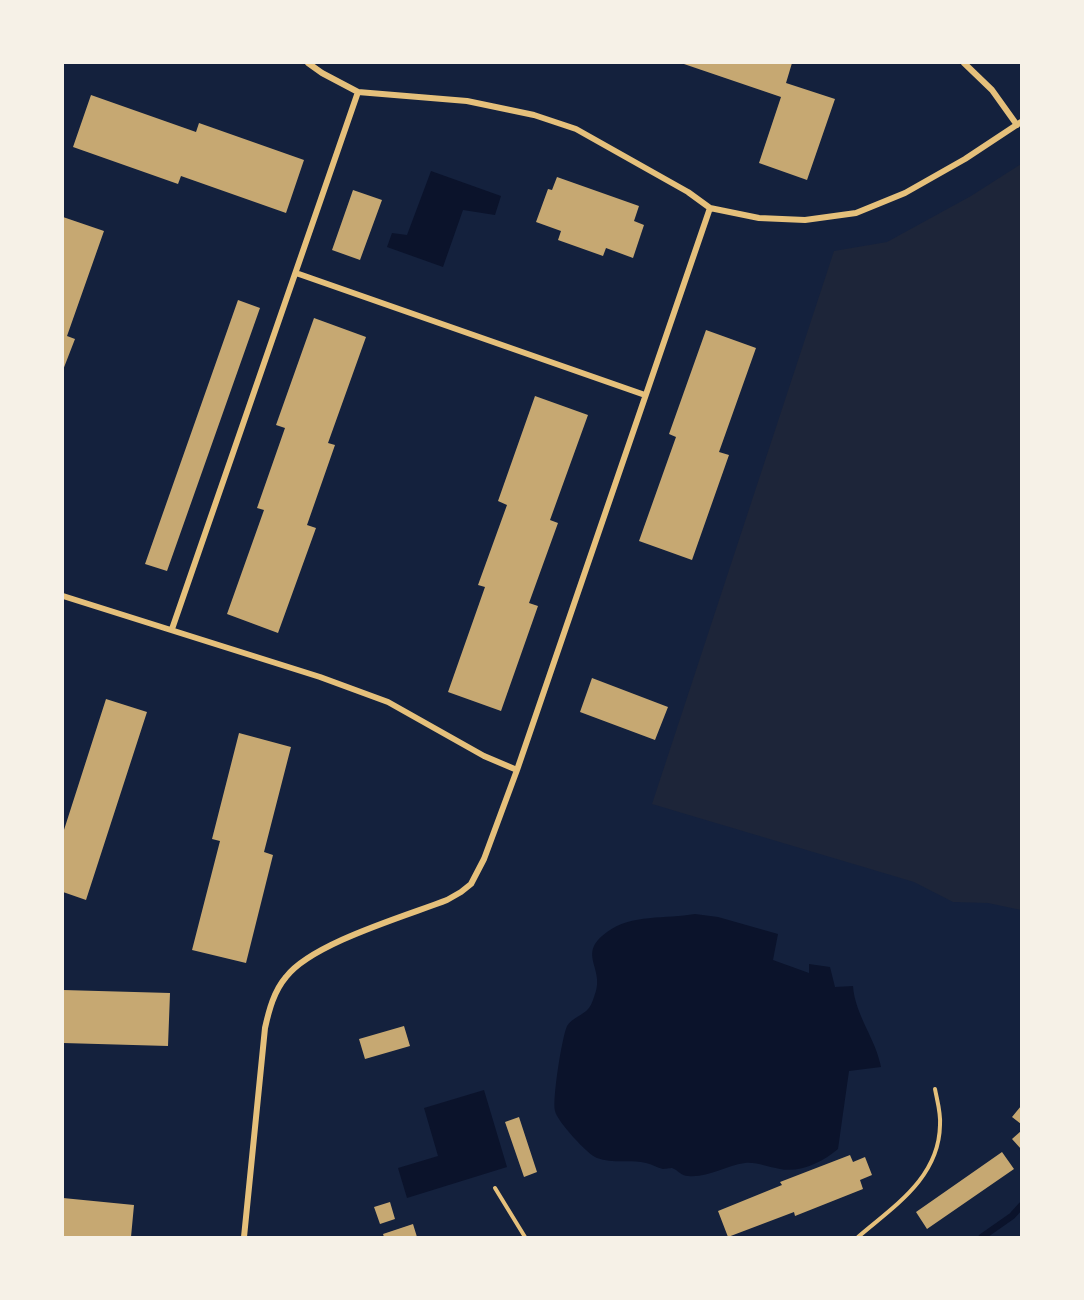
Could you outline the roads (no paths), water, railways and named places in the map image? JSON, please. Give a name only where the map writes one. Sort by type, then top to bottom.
[{"type":"street","points":[[308,63],[358,92],[467,101],[534,115],[576,129],[688,192],[710,208],[759,218],[805,220],[856,213],[905,193],[965,159],[1019,123],[992,90],[964,63]]},
{"type":"street","points":[[172,629],[358,92]]},
{"type":"street","points":[[244,1237],[268,1011],[281,984],[297,964],[321,950],[447,900],[471,884],[484,860],[517,770],[710,208]]},
{"type":"street","points":[[296,273],[645,395]]},
{"type":"street","points":[[63,596],[321,677],[388,702],[484,756],[517,770]]},
{"type":"waterway","points":[[982,1237],[1012,1216],[1021,1206]]}]
